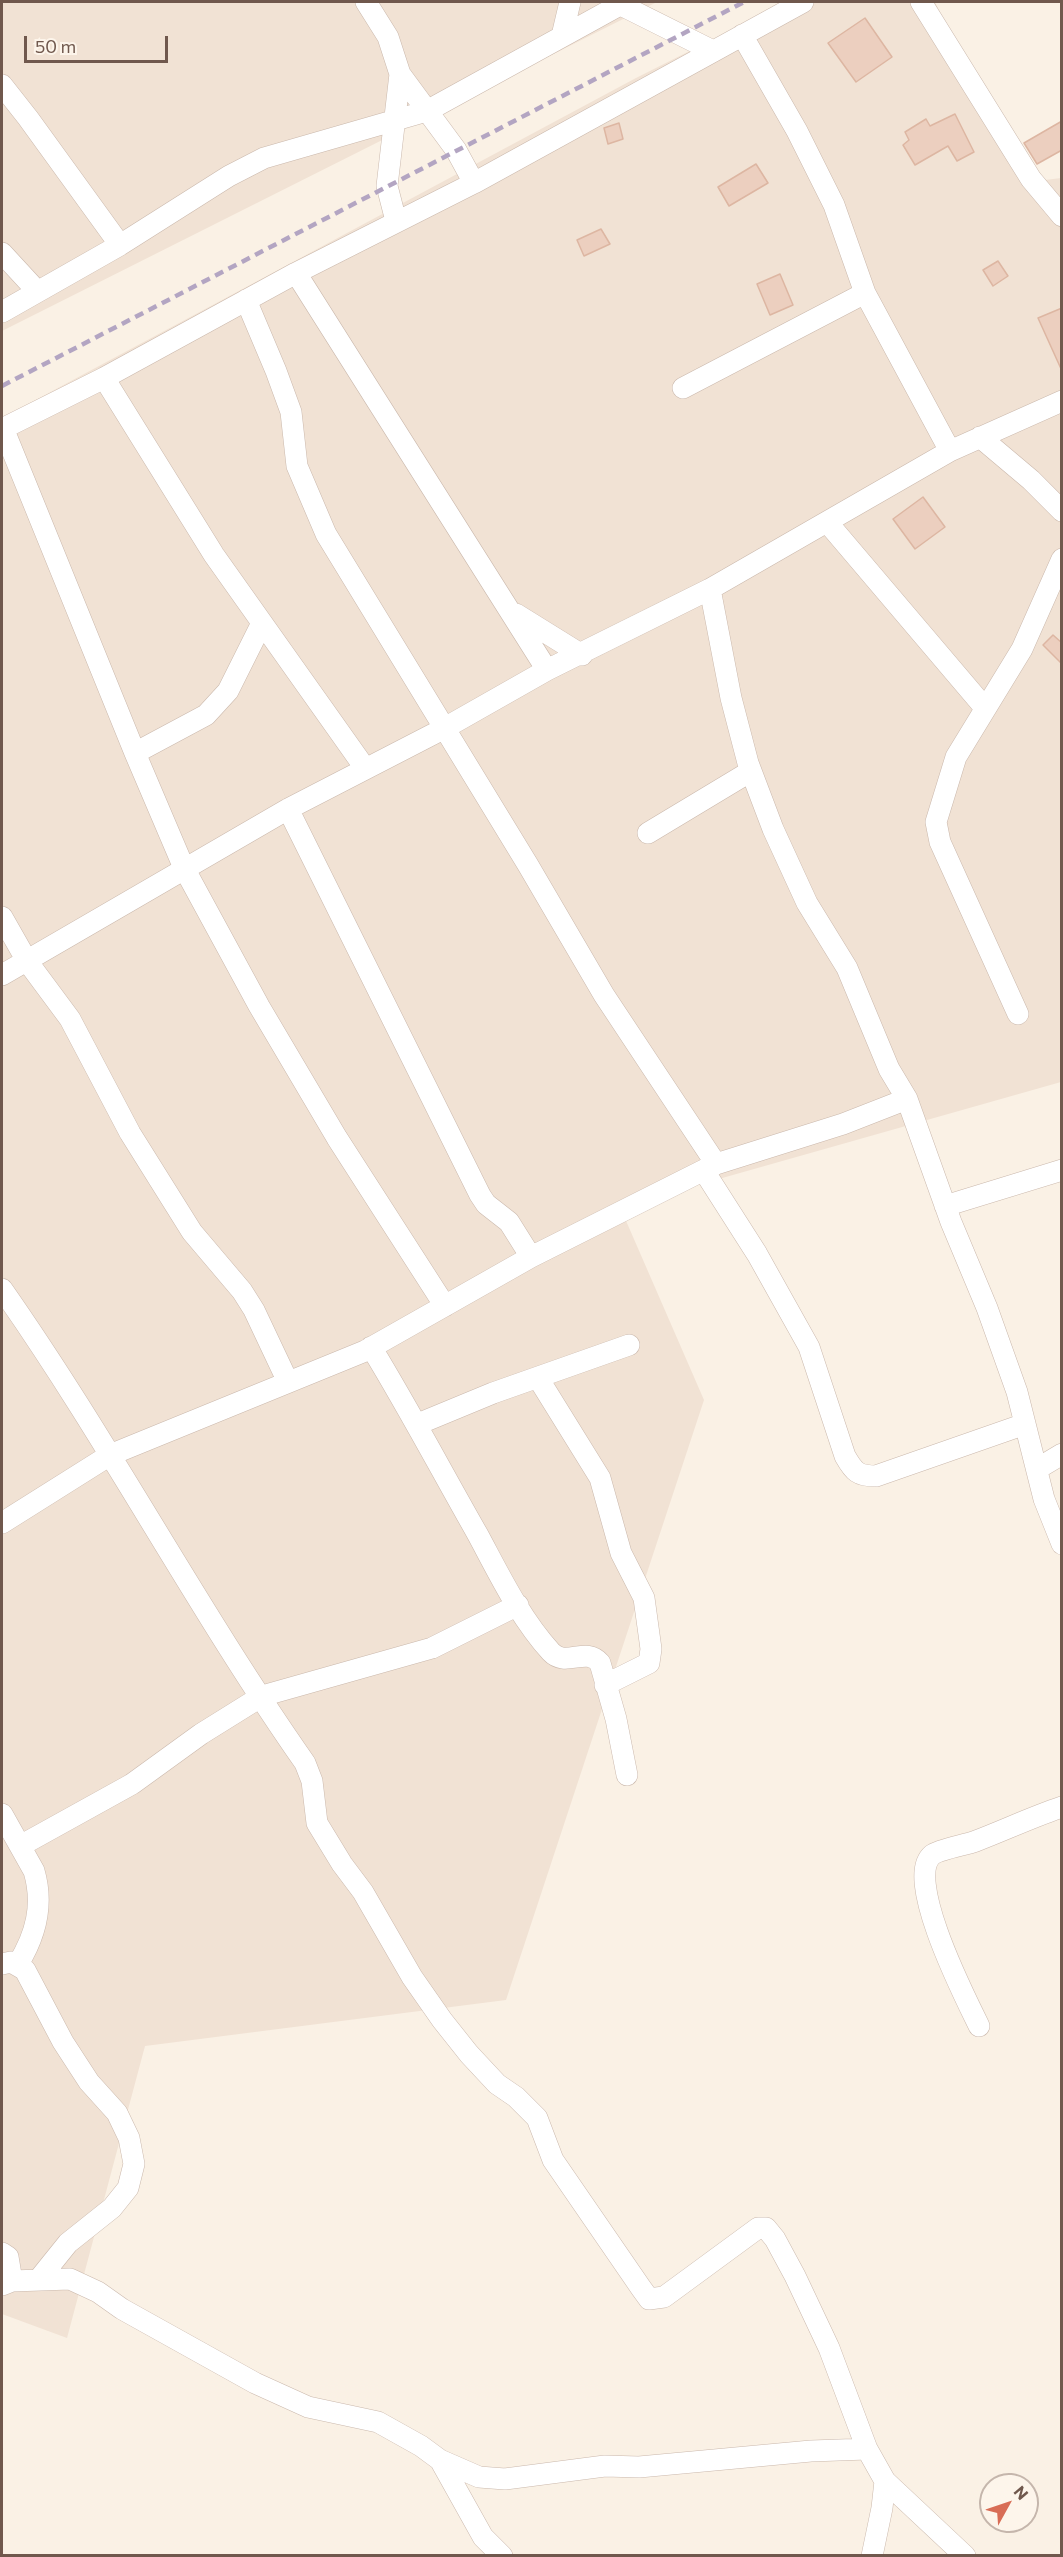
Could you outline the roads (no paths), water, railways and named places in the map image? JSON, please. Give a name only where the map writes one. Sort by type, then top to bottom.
[{"type":"street","points":[[366,2],[388,38],[400,74],[456,150],[474,183]]},
{"type":"street","points":[[562,36],[570,2]]},
{"type":"street","points":[[2,312],[120,245],[229,176],[264,158],[427,111],[620,2],[713,51]]},
{"type":"street","points":[[445,1306],[337,1138],[259,1006],[184,868],[2,428],[104,378],[296,273],[474,183],[803,2]]},
{"type":"street","points":[[921,2],[1031,179],[1062,216]]},
{"type":"street","points":[[742,35],[797,131],[834,205],[865,293],[950,451]]},
{"type":"street","points":[[396,221],[387,186],[392,120],[400,74]]},
{"type":"street","points":[[2,85],[120,245]]},
{"type":"street","points":[[2,253],[37,291]]},
{"type":"street","points":[[296,273],[547,670]]},
{"type":"street","points":[[683,388],[865,293]]},
{"type":"street","points":[[246,300],[287,402],[297,466],[326,534],[710,1168],[809,1347],[845,1456],[853,1470],[861,1476],[876,1476],[1025,1424]]},
{"type":"street","points":[[104,378],[214,555],[365,768]]},
{"type":"street","points":[[2,975],[288,809],[443,729],[547,670],[582,655],[710,589],[950,451],[1062,401]]},
{"type":"street","points":[[980,437],[1062,511]]},
{"type":"street","points":[[827,522],[985,708]]},
{"type":"street","points":[[1018,1014],[940,842],[936,822],[956,757],[1022,649],[1062,559]]},
{"type":"street","points":[[710,589],[732,698],[751,771],[773,829],[807,903],[847,968],[889,1069],[907,1099],[945,1206],[987,1308],[1025,1424],[1044,1499],[1062,1544]]},
{"type":"street","points":[[511,611],[582,655]]},
{"type":"street","points":[[135,753],[206,715],[228,691],[262,623]]},
{"type":"street","points":[[648,833],[751,771]]},
{"type":"street","points":[[288,809],[480,1195],[486,1204],[509,1222],[531,1257]]},
{"type":"street","points":[[2,917],[27,961],[70,1019],[130,1133],[192,1232],[242,1291],[254,1310],[288,1382]]},
{"type":"street","points":[[2,1523],[110,1455],[371,1347],[531,1257],[710,1168],[843,1124],[907,1099]]},
{"type":"street","points":[[945,1206],[1062,1170]]},
{"type":"street","points":[[2,1289],[110,1455],[179,1571],[305,1763],[312,1781],[317,1823],[342,1864],[363,1892],[412,1977],[441,2020],[469,2054],[497,2084],[516,2097],[537,2118],[554,2160],[645,2294],[649,2299],[664,2297],[758,2228],[766,2228],[775,2239],[795,2276],[824,2338],[867,2449],[885,2481],[965,2556]]},
{"type":"street","points":[[417,1424],[629,1345]]},
{"type":"street","points":[[371,1347],[417,1424],[518,1605],[552,1654],[561,1659],[588,1654],[600,1663],[616,1719],[627,1775]]},
{"type":"street","points":[[538,1378],[600,1478],[621,1553],[644,1598],[651,1649],[649,1663],[605,1685]]},
{"type":"street","points":[[1037,1469],[1062,1454]]},
{"type":"street","points":[[20,1846],[132,1784],[175,1752],[262,1696],[432,1648],[518,1605]]},
{"type":"street","points":[[979,2026],[947,1962],[926,1892],[925,1866],[933,1854],[976,1841],[1062,1807]]},
{"type":"street","points":[[2,1814],[37,1881],[38,1917],[30,1944],[10,1964],[25,1970],[63,2042],[89,2082],[117,2113],[129,2138],[134,2164],[128,2188],[112,2208],[68,2243],[39,2278]]},
{"type":"street","points":[[2,2253],[8,2257],[7,2283],[39,2278],[70,2279],[98,2292],[122,2309],[194,2351],[255,2383],[308,2407],[378,2422],[414,2441],[440,2460],[479,2476],[505,2479],[605,2466],[639,2467],[811,2451],[867,2449]]},
{"type":"street","points":[[440,2460],[483,2537],[502,2556]]},
{"type":"street","points":[[872,2556],[885,2481]]},
{"type":"railway","points":[[2,386],[744,2]]}]
